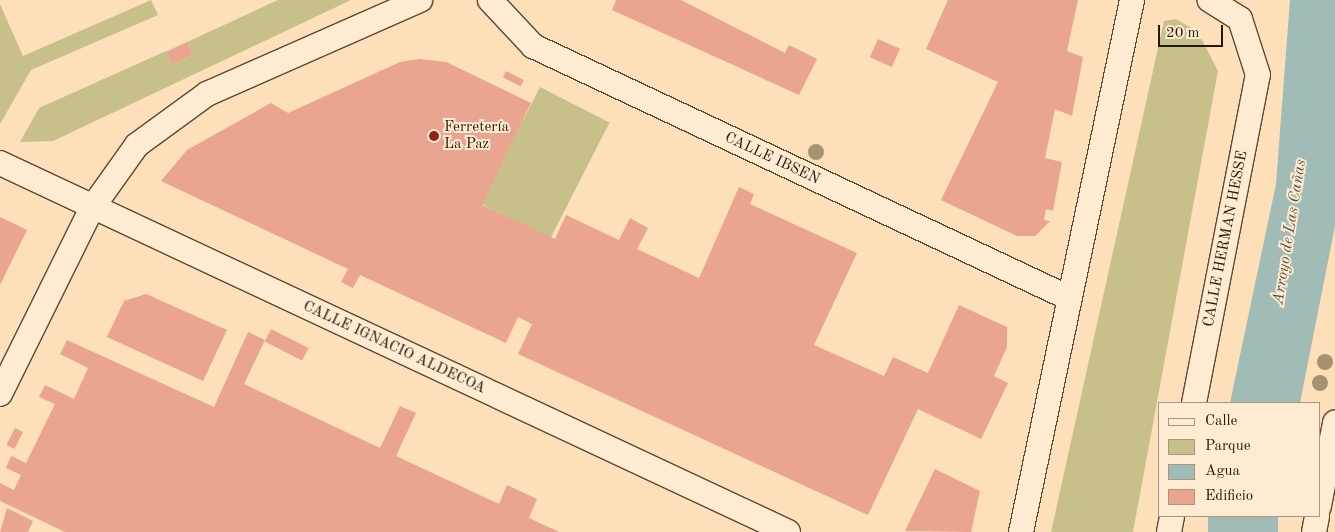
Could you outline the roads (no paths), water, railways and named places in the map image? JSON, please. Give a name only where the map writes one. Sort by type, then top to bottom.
[{"type":"street","points":[[0,394],[92,208],[137,145],[207,94],[420,0]]},
{"type":"street","name":"CALLE IBSEN","points":[[490,0],[533,46],[1069,298]]},
{"type":"street","points":[[1021,532],[1132,0]]},
{"type":"street","name":"CALLE HERMAN HESSE","points":[[1194,402],[1258,75],[1240,19],[1209,0]]},
{"type":"street","name":"CALLE IGNACIO ALDECOA","points":[[0,163],[92,208],[788,532]]},
{"type":"street","points":[[1320,501],[1335,423]]},
{"type":"street","points":[[1168,532],[1172,517]]},
{"type":"street","points":[[1314,532],[1317,517]]},
{"type":"water","name":"Arroyo de Las Cañas","points":[[1290,0],[1335,0],[1335,226],[1300,402],[1230,402],[1276,184]]},
{"type":"water","points":[[1208,517],[1278,517],[1278,532],[1208,532]]},
{"type":"place","name":"Ferretería La Paz","points":[[434,136]]}]
